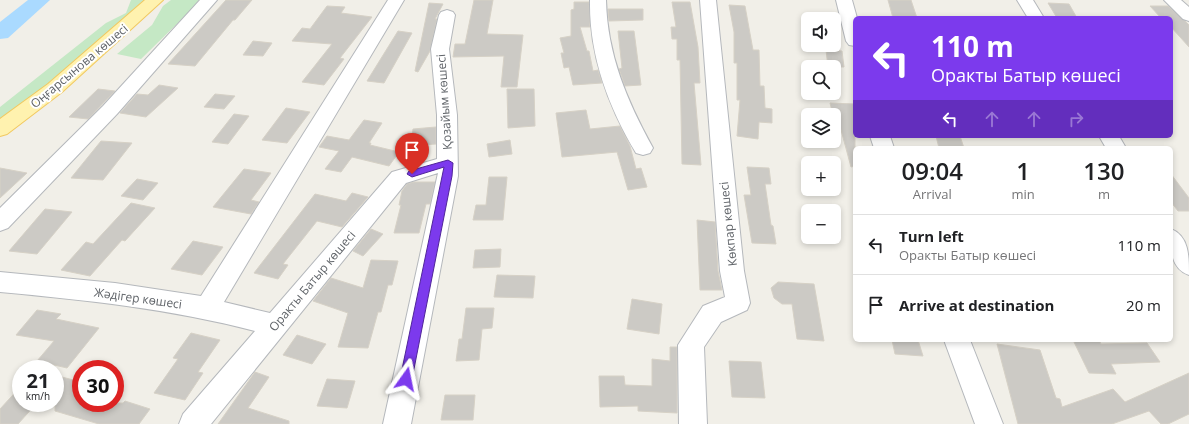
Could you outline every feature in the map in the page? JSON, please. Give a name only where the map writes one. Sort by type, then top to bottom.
[{"type":"main road","name":"Оңғарсынова көшесі","points":[[0,129],[55,88],[155,0]]},
{"type":"street","points":[[0,222],[110,110],[209,0]]},
{"type":"street","points":[[207,308],[396,0]]},
{"type":"street","points":[[598,0],[601,42],[614,88],[631,126],[643,148]]},
{"type":"street","name":"Көкпар көшесі","points":[[692,424],[691,345],[712,314],[738,303],[732,263],[708,0]]},
{"type":"street","points":[[844,0],[853,34]]},
{"type":"street","points":[[1025,0],[1035,16]]},
{"type":"street","points":[[1172,0],[1189,16]]},
{"type":"street","name":"Қозайым көшесі","points":[[397,424],[448,176],[447,115],[440,49],[446,15]]},
{"type":"street","name":"Оракты Батыр көшесі","points":[[193,424],[274,325],[399,177],[448,163]]},
{"type":"street","points":[[1173,241],[1189,265]]},
{"type":"street","name":"Жәдігер көшесі","points":[[0,282],[115,293],[207,308],[274,325]]},
{"type":"street","points":[[958,342],[989,424]]},
{"type":"green space","points":[[131,0],[154,0],[0,129],[0,107],[106,23],[126,13]]},
{"type":"green space","points":[[171,0],[199,0],[190,11],[141,59],[117,54],[152,25],[163,6]]},
{"type":"building","points":[[226,0],[252,0],[235,20],[233,20],[195,66],[168,64]]},
{"type":"building","points":[[474,0],[493,0],[487,34],[523,35],[517,87],[501,87],[504,56],[453,57],[455,44],[465,44]]},
{"type":"building","points":[[888,0],[911,0],[916,16],[892,16]]},
{"type":"building","points":[[574,2],[589,2],[590,27],[580,27],[587,51],[589,51],[593,71],[598,70],[602,83],[573,85],[569,67],[564,68],[561,53],[564,53],[560,38],[571,36],[571,10],[574,9]]},
{"type":"building","points":[[672,2],[690,2],[698,47],[700,83],[694,83],[701,165],[682,164],[680,60],[677,60],[677,39],[672,39],[671,27],[676,27]]},
{"type":"building","points":[[429,3],[443,4],[435,19],[437,19],[430,51],[418,72],[415,71]]},
{"type":"building","points":[[1048,3],[1069,4],[1076,16],[1056,16]]},
{"type":"building","points":[[729,5],[745,6],[753,50],[759,50],[760,86],[764,86],[765,108],[772,109],[772,123],[759,122],[758,139],[737,136],[740,100],[737,100],[737,63],[734,63],[734,32]]},
{"type":"building","points":[[327,6],[345,7],[341,13],[372,17],[340,58],[344,59],[324,85],[302,82],[332,44],[292,41],[302,28],[310,29]]},
{"type":"building","points":[[1150,6],[1168,6],[1189,25],[1189,47],[1173,29],[1173,16],[1159,16]]},
{"type":"building","points":[[608,9],[643,9],[643,20],[609,21]]},
{"type":"building","points":[[398,31],[412,33],[384,83],[367,81]]},
{"type":"building","points":[[618,31],[634,31],[641,85],[625,86],[619,69],[622,68]]},
{"type":"building","points":[[253,41],[272,43],[263,56],[243,55]]},
{"type":"building","points":[[842,51],[844,67],[841,67],[841,60],[827,60],[826,52]]},
{"type":"building","points":[[159,85],[178,88],[146,117],[120,113],[137,94],[148,95]]},
{"type":"building","points":[[98,89],[115,91],[88,119],[69,117]]},
{"type":"building","points":[[507,89],[534,89],[535,126],[508,128]]},
{"type":"building","points":[[215,94],[235,96],[224,109],[204,107]]},
{"type":"building","points":[[830,103],[853,104],[853,138],[855,138],[855,146],[853,146],[853,166],[851,167],[841,130],[841,108],[831,108]]},
{"type":"building","points":[[286,108],[310,112],[287,143],[262,140]]},
{"type":"building","points":[[586,110],[590,129],[620,126],[630,146],[636,169],[641,168],[647,187],[628,190],[617,152],[562,157],[556,113]]},
{"type":"building","points":[[234,114],[249,116],[228,144],[212,142]]},
{"type":"building","points":[[364,120],[382,123],[369,143],[371,143],[370,145],[399,152],[389,166],[352,157],[341,172],[325,169],[339,151],[319,147],[327,136],[349,140]]},
{"type":"building","points":[[436,127],[436,144],[411,146],[413,129]]},
{"type":"building","points":[[936,138],[961,138],[963,146],[938,146]]},
{"type":"building","points":[[510,140],[512,154],[489,157],[487,144]]},
{"type":"building","points":[[101,141],[132,143],[103,180],[71,178]]},
{"type":"building","points":[[747,167],[769,168],[771,184],[765,184],[771,225],[773,226],[776,244],[752,243],[744,195],[751,195]]},
{"type":"building","points":[[0,168],[27,173],[0,198]]},
{"type":"building","points":[[244,169],[271,173],[251,200],[259,202],[251,214],[213,207]]},
{"type":"building","points":[[489,177],[507,177],[503,220],[473,220],[476,205],[486,205]]},
{"type":"building","points":[[1173,177],[1189,198],[1189,211],[1178,211],[1173,205]]},
{"type":"building","points":[[137,179],[158,183],[143,200],[121,196]]},
{"type":"building","points":[[414,182],[435,182],[430,204],[426,204],[419,233],[394,233],[401,205],[399,205],[402,191],[407,184]]},
{"type":"building","points":[[352,193],[368,197],[342,227],[317,221],[283,264],[288,265],[278,279],[254,273],[315,194],[346,201]]},
{"type":"building","points":[[131,203],[155,208],[125,241],[122,240],[90,276],[61,270],[86,242],[93,244]]},
{"type":"building","points":[[45,209],[72,212],[37,254],[9,251]]},
{"type":"building","points":[[697,220],[715,222],[718,271],[722,290],[700,290]]},
{"type":"building","points":[[371,229],[383,234],[363,256],[353,251]]},
{"type":"building","points":[[193,241],[223,247],[202,275],[171,269]]},
{"type":"building","points":[[501,249],[500,267],[473,268],[475,250]]},
{"type":"building","points":[[371,260],[398,261],[392,285],[388,285],[381,312],[378,312],[368,348],[338,347],[348,313],[313,301],[331,278],[363,288]]},
{"type":"building","points":[[497,275],[535,276],[533,298],[494,297]]},
{"type":"building","points":[[778,282],[814,284],[824,341],[797,339],[792,304],[782,304],[774,298],[771,288]]},
{"type":"building","points":[[632,299],[662,304],[659,334],[627,329]]},
{"type":"building","points":[[466,308],[494,308],[492,328],[482,329],[479,360],[456,361],[459,339],[462,339]]},
{"type":"building","points":[[37,310],[61,314],[56,319],[99,328],[67,368],[64,367],[64,360],[38,360],[54,341],[16,335]]},
{"type":"building","points":[[191,333],[220,340],[198,372],[203,373],[185,400],[154,393],[178,359],[173,358]]},
{"type":"building","points":[[297,335],[326,344],[312,364],[283,355]]},
{"type":"building","points":[[892,342],[919,342],[923,356],[895,354]]},
{"type":"building","points":[[1074,342],[1100,342],[1101,344],[1147,343],[1160,362],[1111,364],[1116,374],[1089,373]]},
{"type":"building","points":[[997,344],[1040,350],[1056,398],[1060,399],[1062,407],[1113,389],[1125,402],[1189,373],[1189,414],[1168,424],[1161,424],[1149,411],[1112,424],[1018,424]]},
{"type":"building","points":[[670,347],[677,347],[677,413],[638,411],[638,406],[600,407],[599,376],[624,376],[625,385],[652,386],[652,359],[670,361]]},
{"type":"building","points":[[729,361],[761,362],[765,398],[732,397]]},
{"type":"building","points":[[255,372],[269,377],[248,408],[289,421],[289,424],[218,424]]},
{"type":"building","points":[[64,378],[72,380],[72,412],[124,412],[125,401],[150,409],[139,424],[99,424],[58,412],[64,412]]},
{"type":"building","points":[[327,379],[355,381],[347,408],[317,406]]},
{"type":"building","points":[[445,395],[475,395],[473,420],[441,420]]},
{"type":"building","points":[[12,396],[12,412],[29,412],[18,424],[0,424],[0,409]]},
{"type":"waterway","points":[[0,33],[40,0]]},
{"type":"route","points":[[406,379],[448,176],[448,163],[412,174]]}]
